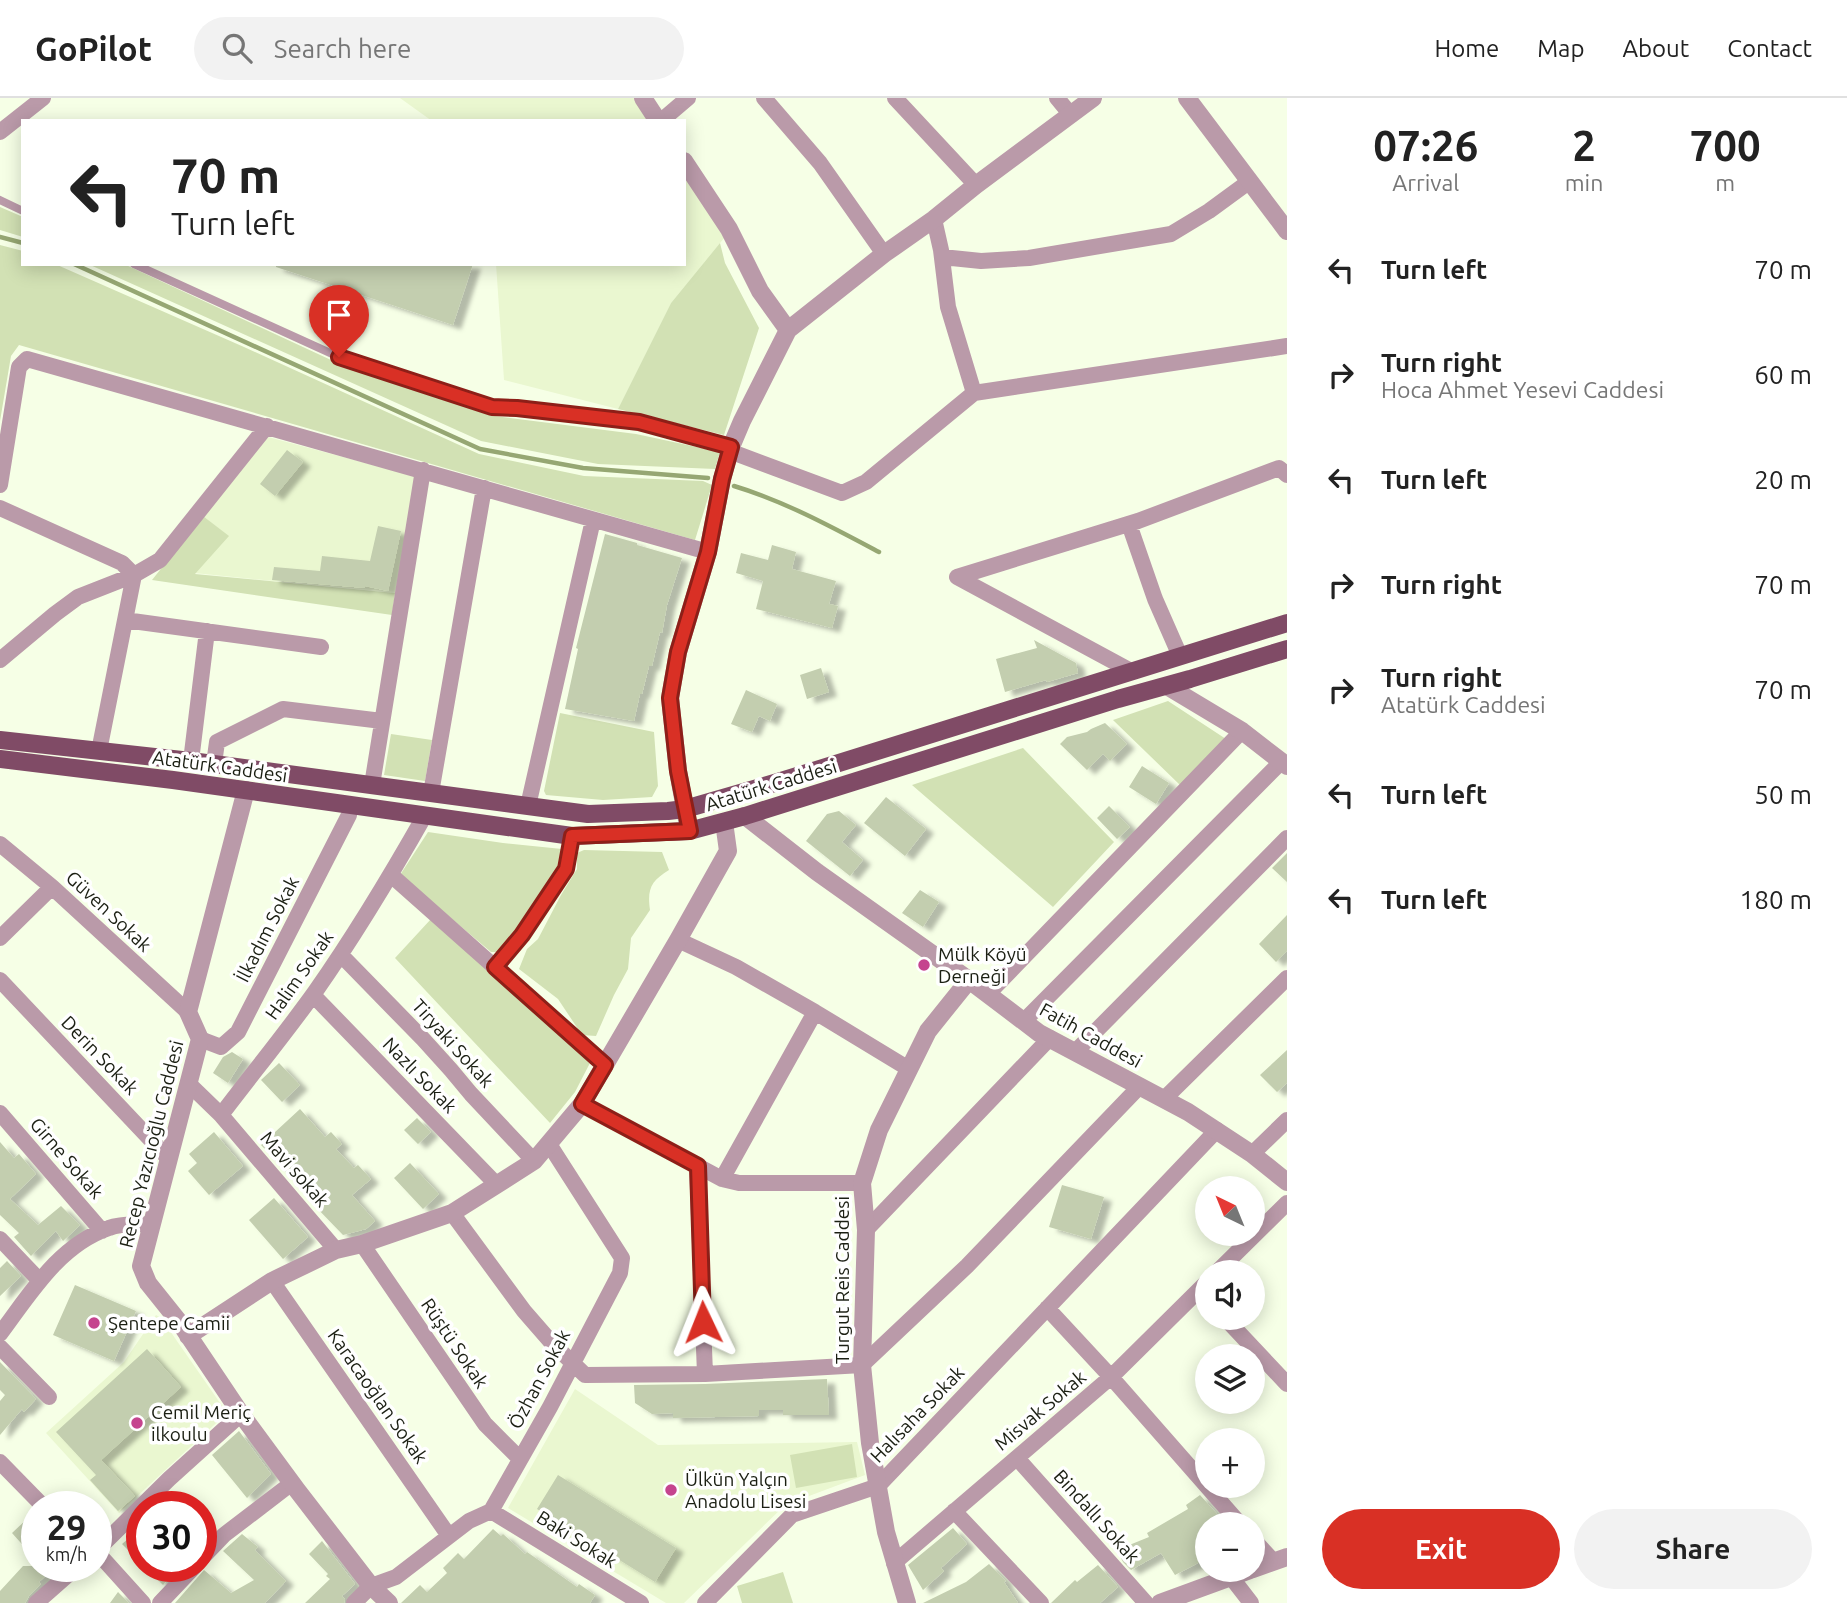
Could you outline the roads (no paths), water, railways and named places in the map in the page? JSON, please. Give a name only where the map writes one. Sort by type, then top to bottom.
[{"type":"main road","points":[[0,740],[191,761],[588,814],[668,811],[685,809],[791,778],[1287,623]]},
{"type":"main road","name":"Atatürk Caddesi","points":[[0,759],[572,836],[690,831],[1287,649]]},
{"type":"street","points":[[0,132],[43,98]]},
{"type":"street","points":[[643,98],[658,119]]},
{"type":"street","points":[[662,119],[688,98]]},
{"type":"street","points":[[764,98],[820,163],[884,254]]},
{"type":"street","points":[[895,98],[976,185]]},
{"type":"street","points":[[1057,98],[1071,116]]},
{"type":"street","points":[[690,831],[678,771],[670,698],[678,652],[708,552],[731,447],[788,330],[884,254],[1093,98]]},
{"type":"street","points":[[1187,98],[1287,231]]},
{"type":"street","points":[[686,163],[729,229],[760,291],[788,330]]},
{"type":"street","points":[[942,257],[981,261],[1030,258],[1171,234],[1250,181]]},
{"type":"street","points":[[934,219],[948,307],[974,393]]},
{"type":"street","points":[[731,447],[732,452],[842,493],[866,482],[974,393],[1287,346]]},
{"type":"street","points":[[0,485],[19,367],[27,359],[708,552]]},
{"type":"street","points":[[0,660],[78,597],[134,575],[160,560],[267,426]]},
{"type":"street","points":[[1131,671],[957,578],[1129,524],[1279,468],[1287,475]]},
{"type":"street","points":[[372,785],[423,470]]},
{"type":"street","points":[[431,793],[484,488]]},
{"type":"street","points":[[0,508],[122,563],[134,575]]},
{"type":"street","points":[[528,806],[593,520]]},
{"type":"street","points":[[1129,524],[1155,599],[1180,656]]},
{"type":"street","points":[[99,751],[134,575]]},
{"type":"street","points":[[125,620],[321,647]]},
{"type":"street","points":[[191,761],[207,631]]},
{"type":"street","points":[[1024,1021],[1284,764],[1242,731],[1167,686]]},
{"type":"street","points":[[214,764],[217,742],[283,709],[382,721]]},
{"type":"street","points":[[988,994],[1242,731]]},
{"type":"street","points":[[188,1012],[246,790]]},
{"type":"street","name":"İlkadım Sokak","points":[[200,1039],[221,1047],[238,1032],[349,815],[349,805]]},
{"type":"street","name":"Halim Sokak","points":[[221,1115],[341,955],[425,815]]},
{"type":"street","name":"Fatih Caddesi","points":[[744,816],[1024,1021],[1217,1130],[1287,1182]]},
{"type":"street","points":[[188,1336],[272,1281],[336,1250],[362,1244],[452,1213],[534,1161],[582,1104],[728,851],[724,822]]},
{"type":"street","points":[[495,967],[522,935],[566,869],[572,836]]},
{"type":"street","points":[[1076,1051],[1287,838]]},
{"type":"street","name":"Güven Sokak","points":[[0,844],[52,887],[188,1012]]},
{"type":"street","points":[[391,875],[605,1065]]},
{"type":"street","points":[[0,938],[52,887]]},
{"type":"street","points":[[678,940],[736,967],[909,1069]]},
{"type":"street","name":"Tiryaki Sokak","points":[[341,955],[423,1039],[534,1161]]},
{"type":"street","points":[[1164,1099],[1287,978]]},
{"type":"street","name":"Turgut Reis Caddesi","points":[[907,1603],[886,1532],[870,1443],[862,1365],[866,1230],[862,1183],[878,1130],[928,1031],[969,980]]},
{"type":"street","name":"Derin Sokak","points":[[0,981],[169,1159]]},
{"type":"street","name":"Nazlı Sokak","points":[[313,995],[497,1185]]},
{"type":"street","name":"Recep Yazıcıoğlu Caddesi","points":[[188,1012],[200,1039],[141,1266],[148,1283],[180,1323],[240,1414],[371,1586],[388,1603]]},
{"type":"street","points":[[722,1179],[815,1012]]},
{"type":"street","points":[[866,1230],[1050,1038]]},
{"type":"street","points":[[189,1084],[221,1115]]},
{"type":"street","points":[[452,1213],[524,1311],[585,1375],[705,1374],[862,1365],[967,1266],[1140,1086]]},
{"type":"street","points":[[582,1104],[722,1179],[739,1183],[862,1183]]},
{"type":"street","name":"Girne Sokak","points":[[0,1113],[102,1231]]},
{"type":"street","name":"Mavi sokak","points":[[221,1115],[336,1250]]},
{"type":"street","points":[[1252,1154],[1287,1119]]},
{"type":"street","name":"Halısaha Sokak","points":[[705,1603],[792,1515],[878,1486],[1217,1130]]},
{"type":"street","name":"Özhan Sokak","points":[[491,1511],[550,1407],[620,1273],[622,1258],[548,1144]]},
{"type":"street","points":[[698,1166],[705,1374]]},
{"type":"street","points":[[1229,1260],[1287,1203]]},
{"type":"street","points":[[0,1334],[50,1268],[86,1238],[111,1227],[152,1224]]},
{"type":"street","points":[[0,1239],[40,1281]]},
{"type":"street","name":"Rüştü Sokak","points":[[362,1244],[485,1424],[520,1459]]},
{"type":"street","name":"Karacaoğlan Sokak","points":[[272,1281],[449,1536]]},
{"type":"street","name":"Misvak Sokak","points":[[894,1563],[1111,1377],[1195,1299]]},
{"type":"street","points":[[1047,1308],[1229,1512]]},
{"type":"street","points":[[1236,1330],[1287,1384]]},
{"type":"street","points":[[0,1347],[49,1397]]},
{"type":"street","points":[[112,1535],[240,1414]]},
{"type":"street","name":"Bindallı Sokak","points":[[1017,1458],[1146,1603]]},
{"type":"street","points":[[0,1462],[28,1491]]},
{"type":"street","points":[[217,1542],[292,1483]]},
{"type":"street","points":[[354,1603],[371,1586],[396,1577],[469,1521],[491,1511]]},
{"type":"street","name":"Baki Sokak","points":[[491,1511],[641,1603]]},
{"type":"street","points":[[954,1511],[1041,1603]]},
{"type":"street","points":[[1265,1548],[1280,1559]]},
{"type":"street","points":[[112,1569],[143,1603]]},
{"type":"street","points":[[36,1603],[60,1582]]},
{"type":"street","points":[[160,1603],[180,1582]]},
{"type":"street","points":[[1160,1603],[1217,1582]]},
{"type":"street","points":[[1235,1582],[1251,1603]]},
{"type":"lane","points":[[0,200],[21,210]]},
{"type":"lane","points":[[139,266],[339,357],[492,407],[639,422],[731,447]]},
{"type":"waterway","points":[[0,237],[21,242]]},
{"type":"waterway","points":[[78,266],[480,449],[583,468],[708,478]]},
{"type":"waterway","points":[[734,486],[789,507],[879,552]]},
{"type":"place","name":"Mülk Köyü Derneği","points":[[924,965]]},
{"type":"place","name":"Şentepe Camii","points":[[94,1323]]},
{"type":"place","name":"Cemil Meriç ilkoulu","points":[[137,1423]]},
{"type":"place","name":"Ülkün Yalçın Anadolu Lisesi","points":[[671,1490]]}]
